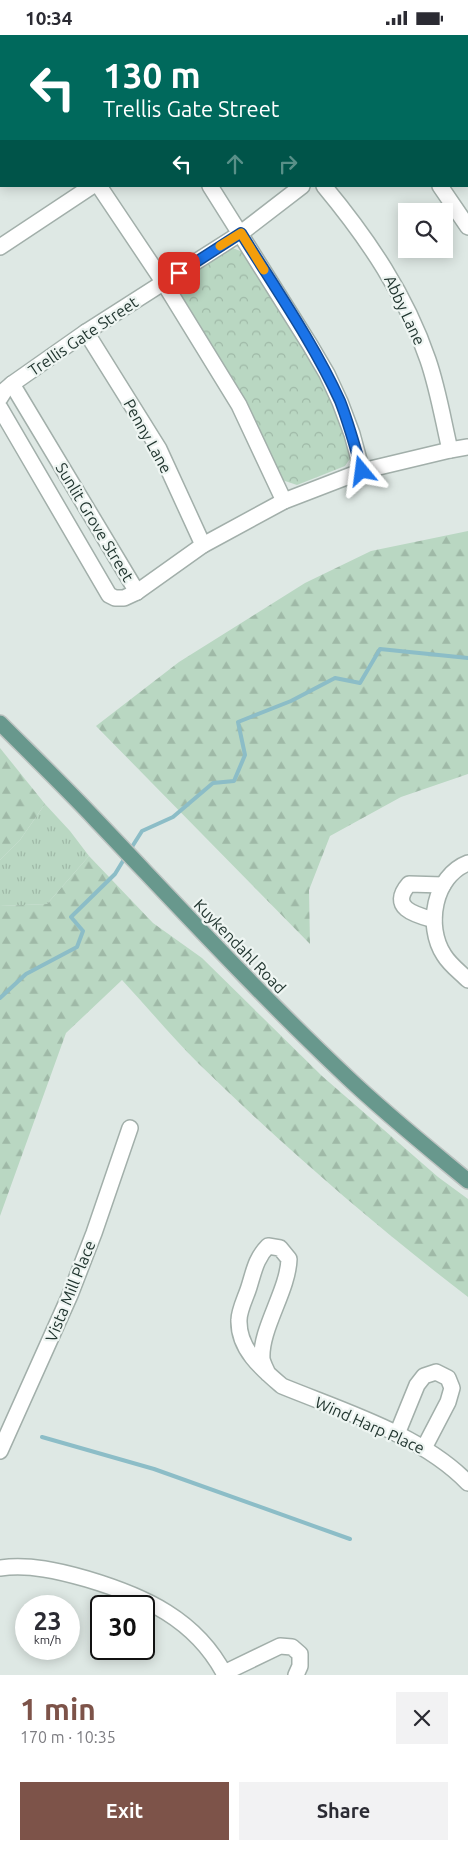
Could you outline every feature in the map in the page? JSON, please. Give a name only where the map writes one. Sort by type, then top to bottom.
[{"type":"main road","name":"Kuykendahl Road","points":[[0,723],[96,819],[163,892],[266,998],[348,1078],[417,1140],[468,1181]]},
{"type":"street","points":[[0,247],[90,187]]},
{"type":"street","points":[[100,187],[164,283],[239,405],[284,501]]},
{"type":"street","points":[[211,187],[327,374],[352,434],[362,471]]},
{"type":"street","name":"Trellis Gate Street","points":[[12,385],[86,332],[241,233],[301,187]]},
{"type":"street","name":"Abby Lane","points":[[325,187],[381,261],[406,309],[428,360],[450,450]]},
{"type":"street","points":[[441,187],[468,227]]},
{"type":"street","name":"Penny Lane","points":[[86,332],[159,449],[203,545]]},
{"type":"street","points":[[0,398],[5,390],[12,385]]},
{"type":"street","name":"Sunlit Grove Street","points":[[0,408],[109,595],[115,598],[124,598],[137,592],[12,385]]},
{"type":"street","points":[[137,592],[203,545],[284,501],[362,471],[468,447]]},
{"type":"street","points":[[468,863],[452,873],[443,885],[436,901],[433,928],[443,954],[468,980]]},
{"type":"street","points":[[434,920],[406,910],[402,903],[402,896],[409,884],[443,885]]},
{"type":"street","name":"Vista Mill Place","points":[[0,1451],[42,1362],[70,1295],[94,1233],[130,1127]]},
{"type":"street","name":"Wind Harp Place","points":[[268,1374],[262,1361],[263,1349],[267,1332],[289,1271],[290,1259],[280,1248],[268,1246],[259,1255],[239,1320],[242,1342],[252,1357],[268,1374],[282,1386],[397,1434],[424,1448],[443,1459],[468,1483]]},
{"type":"street","points":[[397,1434],[417,1385],[424,1376],[436,1372],[448,1378],[452,1388],[448,1401],[424,1448]]},
{"type":"street","points":[[0,1567],[51,1569],[116,1587],[145,1599],[166,1611],[188,1628],[213,1656],[224,1674],[280,1645],[292,1647],[300,1655],[300,1666],[296,1675]]},
{"type":"green space","points":[[230,247],[248,254],[315,365],[342,420],[351,457],[345,466],[297,485],[282,480],[244,398],[180,294],[183,279]]},
{"type":"green space","points":[[468,531],[468,774],[401,797],[330,836],[309,890],[310,944],[96,726],[179,662],[305,583],[371,551]]},
{"type":"green space","points":[[0,748],[45,804],[20,840],[0,860]]},
{"type":"green space","points":[[45,804],[70,831],[89,856],[47,904],[0,906],[0,860],[20,840]]},
{"type":"green space","points":[[89,856],[153,923],[202,958],[322,1076],[438,1177],[468,1199],[468,1297],[364,1214],[231,1095],[189,1054],[122,980],[66,1033],[0,1216],[0,906],[47,904]]},
{"type":"waterway","points":[[130,850],[142,831],[173,817],[213,783],[234,781],[245,755],[238,722],[291,701],[335,678],[360,683],[380,649],[468,658]]},
{"type":"waterway","points":[[0,998],[26,974],[77,947],[83,931],[71,917],[115,874],[126,856]]},
{"type":"waterway","points":[[42,1437],[154,1469],[350,1539]]},
{"type":"slow traffic","points":[[220,246],[241,233],[264,270]]},
{"type":"route","points":[[179,273],[241,233],[327,374],[352,434],[362,471]]}]
